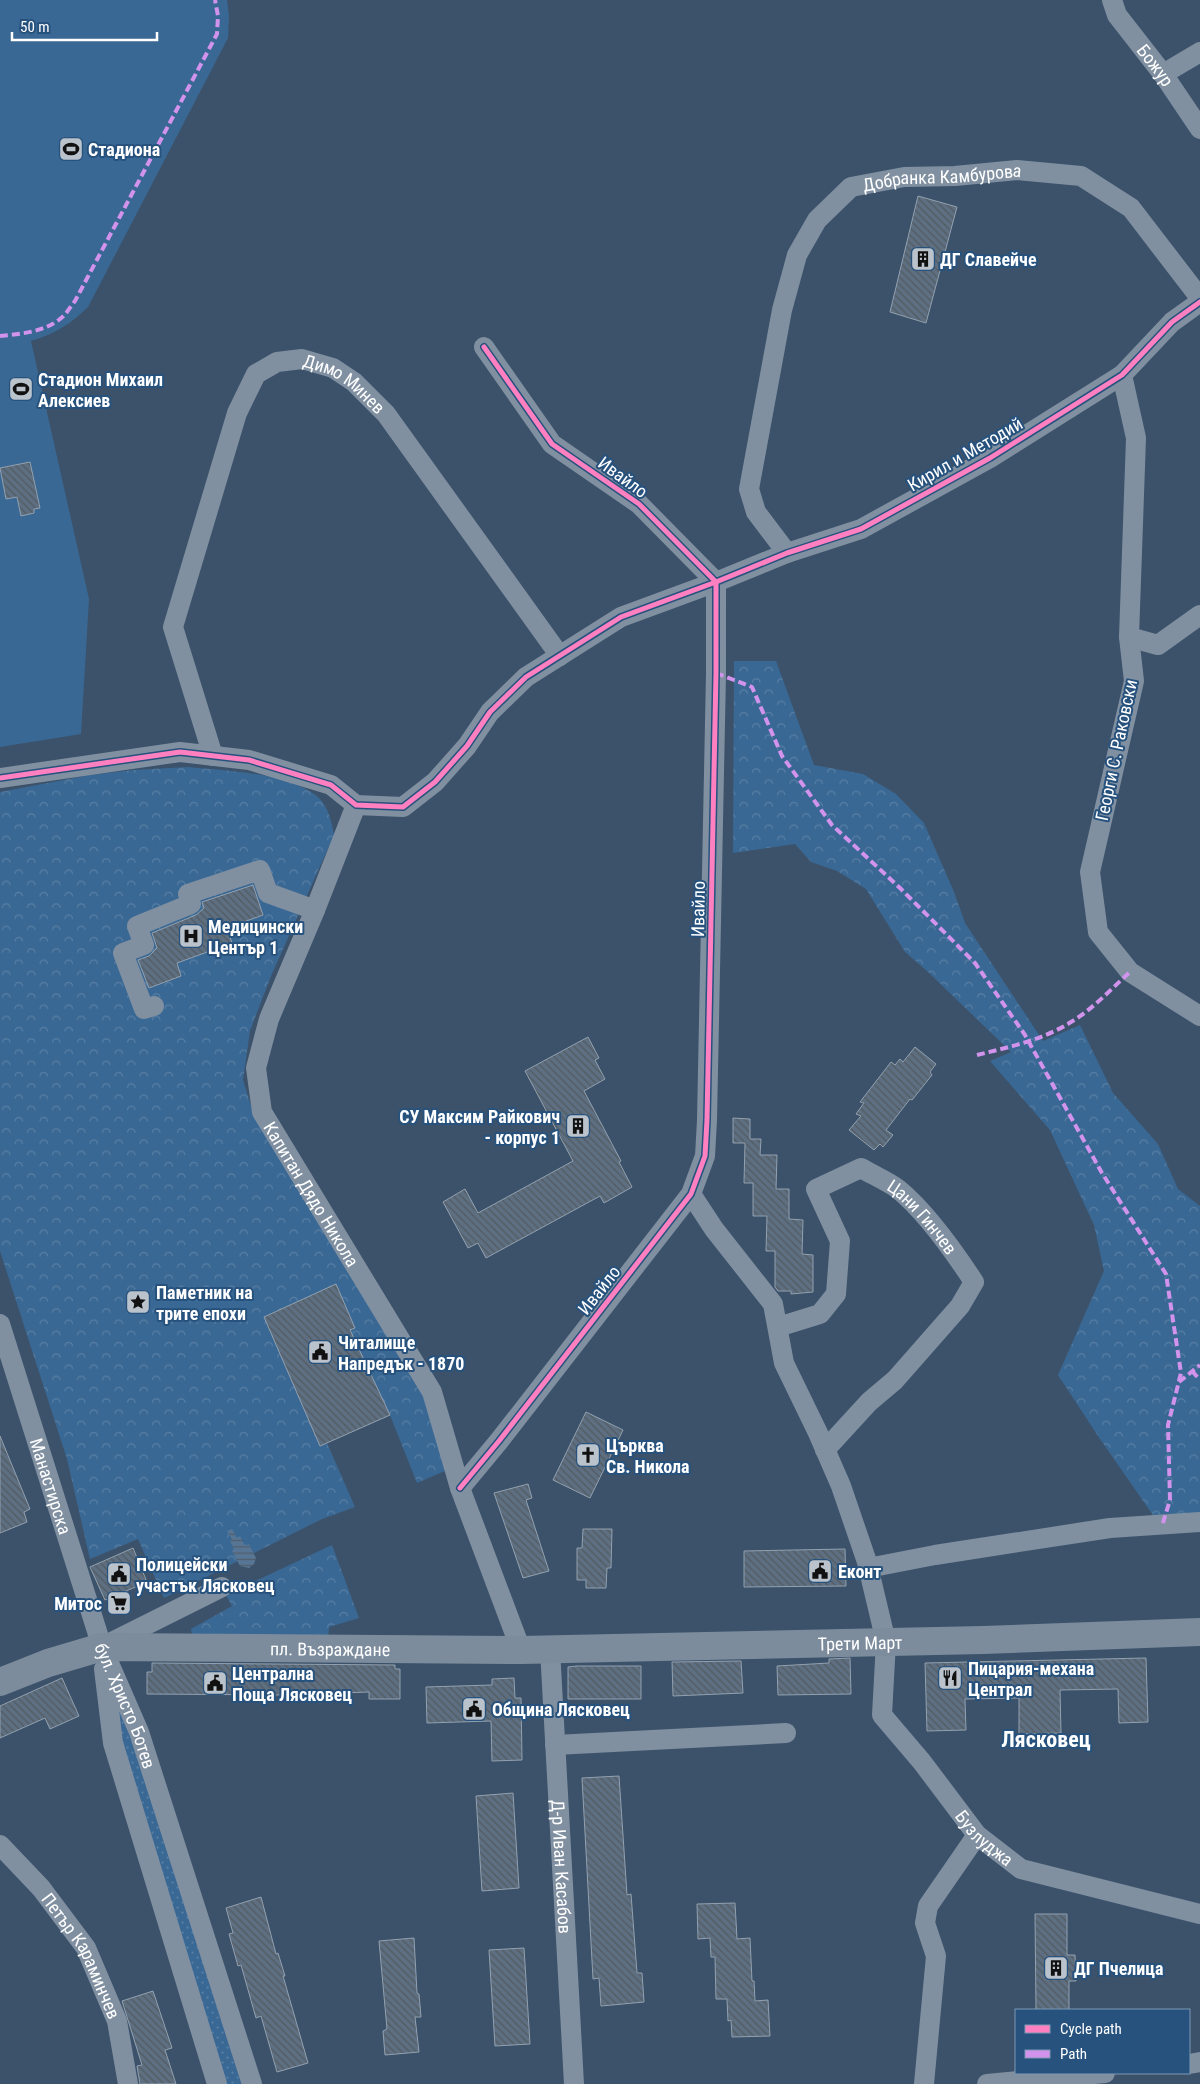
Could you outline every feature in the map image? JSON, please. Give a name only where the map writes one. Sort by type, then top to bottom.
[{"type":"street","name":"Божур","points":[[1112,0],[1117,15],[1163,74],[1200,129]]},
{"type":"street","points":[[1163,74],[1200,52]]},
{"type":"street","name":"Добранка Камбурова","points":[[787,553],[756,512],[749,489],[782,310],[797,255],[817,220],[852,186],[904,177],[956,176],[1017,170],[1082,176],[1131,208],[1200,298]]},
{"type":"street","name":"Кирил и Методий","points":[[716,582],[787,553],[861,529],[990,458],[1122,375],[1172,322],[1200,302]]},
{"type":"street","name":"Ивайло","points":[[460,1488],[505,1434],[691,1194],[705,1156],[707,1120],[716,683],[716,582],[639,504],[552,444],[484,347]]},
{"type":"street","name":"Димо Минев","points":[[213,756],[173,627],[238,412],[256,374],[277,362],[302,359],[333,368],[354,382],[386,414],[560,656]]},
{"type":"street","name":"Георги С. Раковски","points":[[1122,375],[1136,438],[1129,637],[1134,681],[1090,872],[1098,932],[1130,972],[1200,1016]]},
{"type":"street","points":[[0,778],[180,752],[249,760],[331,785],[356,805],[403,807],[435,782],[467,746],[490,712],[526,678],[621,617],[716,582]]},
{"type":"street","points":[[1129,637],[1158,645],[1200,615]]},
{"type":"street","name":"Капитан Дядо Никола","points":[[356,805],[315,910],[269,1019],[256,1068],[262,1112],[432,1392],[460,1488]]},
{"type":"street","points":[[154,1006],[144,1009],[123,953],[144,945],[137,926],[191,904],[188,894],[260,870],[268,894],[315,910]]},
{"type":"street","name":"Цани Гинчев","points":[[778,1327],[820,1314],[836,1294],[840,1241],[816,1189],[861,1168],[898,1189],[937,1232],[974,1282],[960,1306],[895,1380],[869,1402],[825,1450]]},
{"type":"street","points":[[691,1194],[714,1229],[773,1304],[784,1363],[841,1486],[868,1568],[886,1642]]},
{"type":"street","name":"Манастирска","points":[[0,1324],[8,1373],[102,1647]]},
{"type":"street","points":[[460,1488],[521,1650]]},
{"type":"street","points":[[868,1568],[935,1555],[1110,1528],[1200,1522]]},
{"type":"street","points":[[102,1647],[222,1587]]},
{"type":"street","name":"Трети Март","points":[[521,1650],[886,1642],[1200,1632]]},
{"type":"street","name":"Бузлуджа","points":[[886,1642],[882,1715],[922,1762],[978,1835],[1022,1869],[1200,1914]]},
{"type":"street","name":"пл. Възраждане","points":[[0,1682],[48,1663],[102,1647],[521,1650]]},
{"type":"street","name":"бул. Христо Ботев","points":[[102,1647],[113,1743],[217,2084]]},
{"type":"street","name":"бул. Христо Ботев","points":[[102,1647],[139,1732],[252,2084]]},
{"type":"street","name":"Д-р Иван Касабов","points":[[550,1649],[574,2084]]},
{"type":"street","points":[[555,1745],[786,1734]]},
{"type":"street","points":[[924,2084],[936,1956],[925,1923],[928,1906],[978,1835]]},
{"type":"street","name":"Петър Караминчев","points":[[0,1845],[41,1888],[86,1948],[117,2021],[128,2084]]},
{"type":"street","points":[[987,2084],[1094,2074]]},
{"type":"green space","name":"Стадион Михаил Алексиев","points":[[0,0],[227,0],[229,16],[228,38],[88,307],[62,328],[31,341],[89,599],[81,734],[0,747]]},
{"type":"green space","points":[[734,661],[776,661],[814,765],[863,774],[896,794],[924,823],[954,892],[965,923],[1043,1041],[1080,1025],[1113,1093],[1158,1144],[1178,1189],[1200,1206],[1200,1517],[1155,1518],[1058,1375],[1104,1271],[1094,1225],[1050,1130],[990,1061],[1011,1052],[905,952],[866,889],[837,871],[811,862],[795,844],[733,853]]},
{"type":"green space","points":[[188,767],[256,774],[291,782],[318,797],[329,815],[334,835],[271,976],[250,1031],[243,1080],[253,1112],[432,1392],[454,1467],[417,1483],[390,1415],[327,1443],[355,1507],[322,1519],[164,1598],[138,1539],[90,1559],[67,1459],[0,1251],[0,792],[90,775]]},
{"type":"green space","points":[[332,1545],[359,1618],[329,1627],[328,1639],[194,1642],[191,1629],[232,1606],[226,1595]]},
{"type":"green space","points":[[102,1647],[252,2084],[217,2084],[113,1743]]},
{"type":"shaded area","points":[[232,1529],[237,1538],[240,1536],[245,1546],[249,1544],[256,1558],[254,1564],[249,1568],[240,1566],[232,1551],[234,1549],[230,1541],[232,1539],[227,1531]]},
{"type":"building","name":"ДГ Славейче","points":[[918,196],[957,207],[926,323],[890,312]]},
{"type":"building","points":[[30,462],[40,508],[34,509],[34,513],[21,516],[17,497],[6,499],[0,468]]},
{"type":"building","name":"Медицински Център 1","points":[[253,885],[263,915],[227,928],[232,943],[177,963],[181,976],[149,988],[138,960],[149,956],[157,948],[152,933],[196,915],[204,908],[202,902]]},
{"type":"building","name":"СУ Максим Райкович - корпус 1","points":[[588,1037],[599,1058],[595,1060],[605,1079],[584,1091],[621,1161],[619,1162],[632,1187],[604,1203],[600,1196],[486,1258],[478,1243],[468,1248],[443,1202],[465,1189],[478,1213],[573,1161],[525,1071]]},
{"type":"building","points":[[915,1047],[936,1064],[930,1072],[932,1075],[886,1130],[893,1135],[883,1147],[880,1144],[874,1150],[849,1130],[861,1116],[856,1114],[864,1103],[860,1102],[891,1062],[895,1065],[900,1059],[903,1062]]},
{"type":"building","points":[[733,1118],[750,1119],[750,1139],[761,1139],[760,1155],[777,1155],[776,1189],[789,1189],[789,1219],[803,1220],[802,1254],[813,1255],[813,1292],[791,1294],[791,1291],[778,1291],[775,1287],[775,1251],[766,1251],[767,1216],[753,1216],[753,1183],[744,1183],[745,1143],[733,1143]]},
{"type":"building","name":"Читалище Напредък - 1870","points":[[336,1284],[355,1328],[350,1330],[390,1415],[320,1446],[264,1317]]},
{"type":"building","name":"Църква Св. Никола","points":[[586,1412],[623,1430],[590,1498],[553,1480]]},
{"type":"building","points":[[0,1436],[30,1509],[24,1512],[27,1522],[0,1533]]},
{"type":"building","points":[[528,1484],[532,1498],[526,1500],[549,1571],[523,1578],[494,1493]]},
{"type":"building","points":[[583,1529],[612,1529],[611,1568],[607,1568],[606,1588],[586,1588],[586,1580],[577,1580],[577,1548],[582,1548]]},
{"type":"building","name":"Полицейски участък Лясковец","points":[[133,1548],[147,1582],[105,1600],[90,1567]]},
{"type":"building","points":[[845,1549],[846,1586],[744,1587],[744,1551]]},
{"type":"building","points":[[850,1658],[851,1694],[778,1695],[777,1666],[829,1663],[829,1659]]},
{"type":"building","points":[[1146,1658],[1148,1722],[1119,1723],[1118,1689],[1060,1690],[1061,1733],[1019,1734],[1019,1698],[965,1699],[966,1730],[927,1731],[925,1663]]},
{"type":"building","points":[[741,1661],[743,1693],[673,1696],[672,1662]]},
{"type":"building","points":[[152,1663],[395,1665],[395,1669],[400,1669],[400,1699],[369,1699],[369,1692],[284,1695],[147,1694],[147,1672],[152,1672]]},
{"type":"building","points":[[641,1666],[641,1699],[568,1699],[568,1667]]},
{"type":"building","points":[[62,1678],[79,1716],[50,1729],[45,1718],[0,1738],[0,1706]]},
{"type":"building","name":"Община Лясковец","points":[[514,1678],[515,1698],[521,1698],[522,1760],[492,1761],[491,1721],[427,1723],[426,1687],[492,1685],[492,1679]]},
{"type":"building","points":[[619,1776],[627,1895],[631,1894],[637,1973],[642,1973],[644,2002],[601,2006],[599,1978],[593,1979],[582,1778]]},
{"type":"building","points":[[513,1793],[519,1888],[482,1891],[476,1796]]},
{"type":"building","points":[[261,1897],[276,1954],[278,1953],[285,1976],[283,1976],[308,2063],[277,2072],[261,2016],[256,2018],[241,1965],[238,1966],[229,1934],[233,1933],[226,1908]]},
{"type":"building","points":[[735,1903],[737,1939],[750,1938],[755,2001],[768,2000],[770,2036],[732,2037],[731,2020],[728,2021],[727,1999],[716,1999],[715,1957],[711,1957],[710,1938],[698,1939],[697,1904]]},
{"type":"building","name":"ДГ Пчелица","points":[[1035,1914],[1067,1914],[1067,1955],[1075,1955],[1076,1981],[1069,1981],[1069,2009],[1036,2009]]},
{"type":"building","points":[[414,1938],[417,1993],[419,1994],[421,2017],[415,2017],[419,2052],[385,2055],[383,2031],[387,2029],[379,1941]]},
{"type":"building","points":[[524,1948],[530,2044],[495,2046],[489,1950]]},
{"type":"building","points":[[153,1991],[172,2048],[165,2050],[176,2084],[140,2084],[137,2066],[142,2065],[122,2001]]},
{"type":"marked path","points":[[0,336],[32,332],[47,327],[62,317],[75,301],[217,34],[218,16],[215,0]]},
{"type":"marked path","points":[[716,673],[752,687],[782,756],[832,825],[900,888],[975,963],[1025,1035],[1102,1173],[1166,1274],[1181,1373],[1168,1425],[1170,1500],[1162,1526]]},
{"type":"marked path","points":[[977,1055],[1049,1034],[1087,1011],[1130,972]]},
{"type":"marked path","points":[[1179,1382],[1200,1365]]},
{"type":"marked path","points":[[1192,1371],[1200,1380]]},
{"type":"cycle path","points":[[0,778],[180,752],[249,760],[331,785],[356,805],[403,807],[435,782],[467,746],[490,712],[526,677],[621,617],[716,582],[787,553],[861,529],[990,458],[1122,375],[1172,322],[1200,302]]},
{"type":"cycle path","points":[[460,1488],[499,1441],[691,1194],[705,1156],[707,1120],[716,673],[716,582],[639,504],[552,444],[484,347]]},
{"type":"place","name":"Стадиона","points":[[71,149]]},
{"type":"place","name":"ДГ Славейче","points":[[923,259]]},
{"type":"place","name":"Стадион Михаил Алексиев","points":[[21,389]]},
{"type":"place","name":"Медицински Център 1","points":[[191,936]]},
{"type":"place","name":"СУ Максим Райкович - корпус 1","points":[[578,1126]]},
{"type":"place","name":"Паметник на трите епохи","points":[[138,1302]]},
{"type":"place","name":"Читалище Напредък - 1870","points":[[320,1352]]},
{"type":"place","name":"Църква Св. Никола","points":[[588,1455]]},
{"type":"place","name":"Еконт","points":[[820,1571]]},
{"type":"place","name":"Полицейски участък Лясковец","points":[[119,1574]]},
{"type":"place","name":"Митос","points":[[119,1603]]},
{"type":"place","name":"Пицария-механа Централ","points":[[950,1678]]},
{"type":"place","name":"Централна Поща Лясковец","points":[[215,1683]]},
{"type":"place","name":"Община Лясковец","points":[[474,1709]]},
{"type":"place","name":"ДГ Пчелица","points":[[1056,1968]]},
{"type":"district","name":"Лясковец","points":[[1046,1739]]}]
